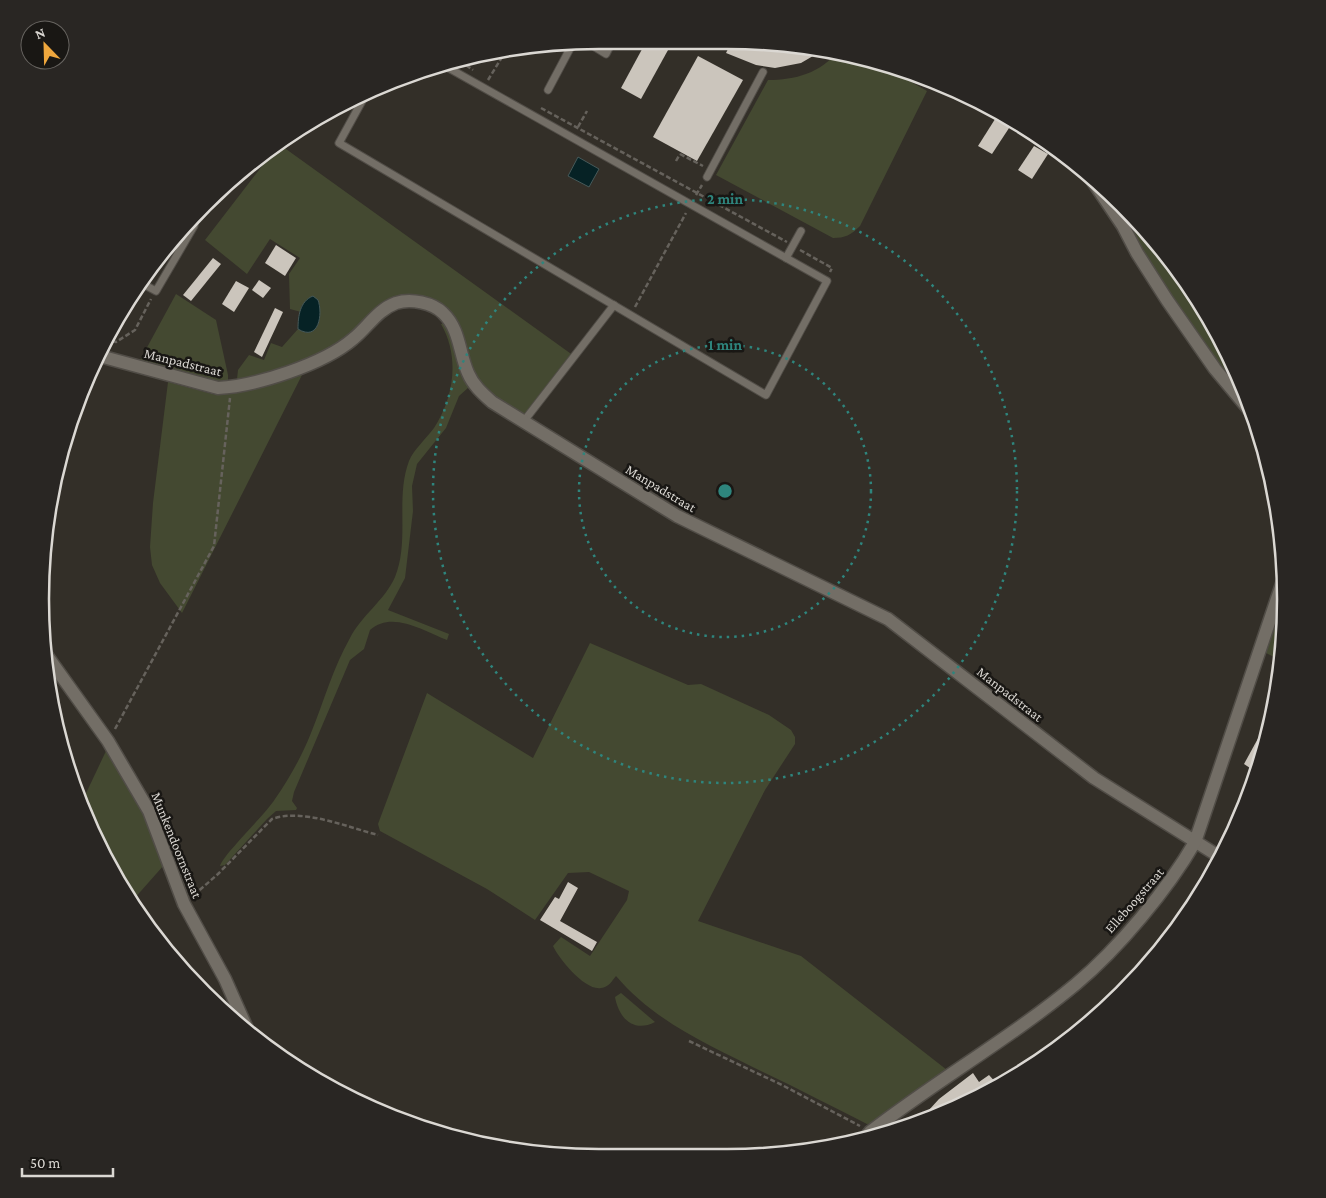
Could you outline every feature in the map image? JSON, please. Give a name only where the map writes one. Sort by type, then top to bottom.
[{"type":"street","points":[[1104,199],[1123,226],[1137,253],[1167,300],[1215,370],[1238,396]]},
{"type":"street","points":[[1123,226],[1128,222]]},
{"type":"street","name":"Manpadstraat","points":[[104,357],[212,387],[231,387],[279,374],[330,354],[354,339],[379,312],[388,306],[399,302],[414,302],[435,307],[442,312],[455,330],[468,373],[476,388],[492,402],[677,516],[888,619],[1094,778],[1215,854]]},
{"type":"street","name":"Elleboogstraat","points":[[874,1129],[912,1099],[973,1059],[1078,983],[1099,963],[1172,878],[1195,842],[1277,599]]},
{"type":"street","name":"Munkendoornstraat","points":[[52,663],[108,741],[149,811],[167,853],[184,904],[225,979],[242,1018]]},
{"type":"lane","points":[[598,49],[606,54],[609,49]]},
{"type":"lane","points":[[548,90],[569,50]]},
{"type":"lane","points":[[361,103],[340,143],[766,395],[827,281],[450,69]]},
{"type":"lane","points":[[708,173],[763,72]]},
{"type":"lane","points":[[146,285],[156,291],[193,228]]},
{"type":"lane","points":[[786,258],[801,231]]},
{"type":"lane","points":[[524,421],[614,305]]},
{"type":"path","points":[[488,80],[502,57]]},
{"type":"path","points":[[466,65],[474,70]]},
{"type":"path","points":[[481,75],[496,84]]},
{"type":"path","points":[[537,106],[832,268],[825,280]]},
{"type":"path","points":[[578,127],[586,111]]},
{"type":"path","points":[[630,314],[708,173],[680,153],[676,161]]},
{"type":"path","points":[[113,341],[116,342],[135,330],[156,291]]},
{"type":"path","points":[[108,741],[214,546],[231,387]]},
{"type":"path","points":[[184,904],[218,874],[272,819],[284,815],[303,816],[378,835]]},
{"type":"path","points":[[689,1041],[782,1085],[863,1132]]},
{"type":"green space","points":[[831,59],[869,67],[904,78],[927,91],[860,226],[848,235],[833,238],[716,175],[768,80],[788,79],[807,74]]},
{"type":"green space","points":[[284,148],[574,356],[526,418],[496,400],[478,384],[456,324],[401,298],[326,352],[296,364],[241,381],[237,379],[238,370],[249,355],[264,360],[271,343],[282,347],[298,329],[311,332],[315,329],[318,325],[320,312],[318,300],[301,306],[301,312],[290,309],[289,274],[300,258],[270,239],[247,274],[205,240],[267,160]]},
{"type":"green space","points":[[1135,230],[1141,236],[1185,293],[1204,324],[1231,378],[1138,246],[1133,234]]},
{"type":"green space","points":[[176,294],[216,320],[228,375],[228,384],[220,384],[138,364]]},
{"type":"green space","points":[[445,323],[448,326],[469,387],[459,396],[446,428],[417,464],[412,486],[413,511],[405,578],[388,610],[449,634],[447,640],[408,624],[398,622],[379,624],[370,630],[364,649],[350,660],[294,792],[292,801],[297,808],[296,810],[276,811],[225,865],[220,866],[228,853],[270,806],[290,775],[316,721],[344,649],[360,622],[385,593],[395,577],[402,548],[403,490],[409,461],[441,416],[450,390],[452,377],[451,350],[441,324]]},
{"type":"green space","points":[[304,371],[182,613],[160,583],[152,565],[150,547],[153,503],[168,382],[216,395],[242,390]]},
{"type":"green space","points":[[1277,613],[1274,657],[1264,652]]},
{"type":"green space","points":[[590,643],[688,685],[701,684],[769,715],[791,730],[795,737],[795,744],[765,790],[698,921],[801,956],[947,1070],[875,1123],[867,1124],[685,1032],[649,1007],[616,976],[606,987],[595,988],[573,973],[553,946],[561,937],[590,956],[627,900],[629,891],[589,872],[568,873],[535,920],[487,889],[380,831],[378,824],[427,693],[533,758]]},
{"type":"green space","points":[[106,751],[148,819],[164,865],[136,897],[105,842],[85,795]]},
{"type":"green space","points":[[621,993],[655,1022],[640,1026],[629,1022],[620,1012],[617,1005],[615,997]]},
{"type":"water","points":[[578,157],[599,169],[589,187],[568,176]]},
{"type":"water","points":[[313,296],[318,300],[320,312],[318,325],[311,332],[305,332],[298,329],[299,314],[305,301]]},
{"type":"building","points":[[642,49],[669,49],[641,99],[621,88]]},
{"type":"building","points":[[728,49],[763,50],[814,56],[801,63],[775,68],[756,65],[726,53]]},
{"type":"building","points":[[698,56],[743,80],[697,161],[653,137]]},
{"type":"building","points":[[995,119],[1010,127],[992,154],[978,146]]},
{"type":"building","points":[[1034,146],[1048,154],[1032,179],[1018,170]]},
{"type":"building","points":[[276,245],[296,258],[285,276],[265,263]]},
{"type":"building","points":[[213,258],[221,264],[191,301],[183,295]]},
{"type":"building","points":[[259,280],[271,288],[263,298],[252,290]]},
{"type":"building","points":[[236,281],[249,288],[234,312],[222,304]]},
{"type":"building","points":[[275,308],[283,312],[262,357],[254,352]]},
{"type":"building","points":[[1261,733],[1250,768],[1244,764]]},
{"type":"building","points":[[568,882],[578,888],[560,921],[597,942],[592,951],[540,920],[555,897],[559,899]]},
{"type":"building","points":[[973,1073],[979,1082],[989,1075],[994,1080],[928,1111],[939,1099]]}]
